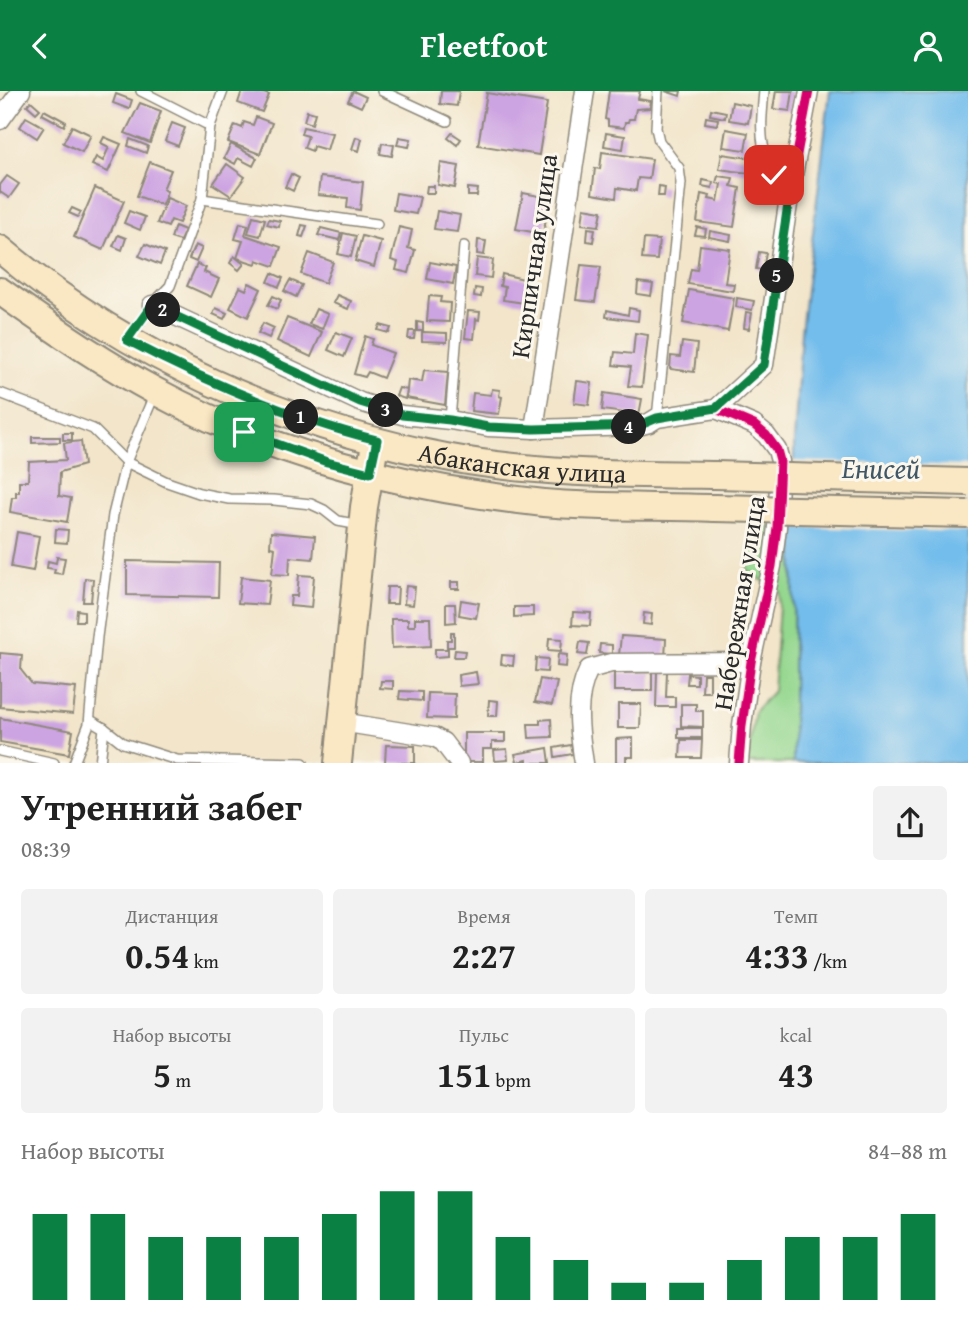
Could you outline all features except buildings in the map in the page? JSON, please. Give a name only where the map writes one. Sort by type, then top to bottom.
[{"type":"main road","name":"Абаканская улица","points":[[0,250],[67,301],[127,340],[239,394],[338,430],[377,440],[453,458],[589,473],[968,482]]},
{"type":"main road","name":"Абаканская улица","points":[[0,291],[51,328],[156,392],[244,432],[327,462],[425,486],[548,503],[968,514]]},
{"type":"main road","points":[[338,763],[362,525],[377,440]]},
{"type":"street","points":[[0,120],[21,91]]},
{"type":"street","name":"Кирпичная улица","points":[[534,429],[585,91]]},
{"type":"street","points":[[152,305],[360,402],[402,415],[488,427],[534,429],[638,426],[657,418],[716,408],[764,365],[790,191],[809,91]]},
{"type":"street","name":"Набережная улица","points":[[716,408],[760,430],[777,450],[780,461],[772,566],[751,662],[741,725],[739,763]]},
{"type":"street","points":[[584,763],[579,701],[582,683],[589,669],[611,663],[751,662]]},
{"type":"street","points":[[341,722],[434,737],[443,742],[459,763]]},
{"type":"lane","points":[[141,91],[210,127]]},
{"type":"lane","points":[[127,340],[152,305],[170,286],[202,199],[210,127],[223,91]]},
{"type":"lane","points":[[383,91],[447,121]]},
{"type":"lane","points":[[657,418],[681,183],[679,168],[659,141],[656,128],[658,91]]},
{"type":"lane","points":[[764,91],[761,123],[764,155],[774,175],[790,191]]},
{"type":"lane","points":[[202,199],[377,224]]},
{"type":"lane","points":[[450,420],[464,246]]},
{"type":"lane","points":[[74,763],[90,720],[97,637],[113,515],[126,462],[156,392]]},
{"type":"lane","points":[[0,393],[93,429],[126,462],[167,482],[199,493],[229,499],[311,504],[324,509],[338,521],[362,525]]},
{"type":"lane","points":[[90,720],[123,743],[177,760],[303,763]]},
{"type":"lane","points":[[100,763],[104,728]]},
{"type":"lane","points":[[0,751],[54,763]]},
{"type":"green space","points":[[750,526],[793,527],[793,763],[747,763],[755,711],[773,691],[780,592],[748,571]]},
{"type":"water","name":"Енисей","points":[[830,91],[968,91],[968,763],[793,763],[794,443],[801,332]]},
{"type":"pier","points":[[791,461],[968,466],[968,532],[790,527]]},
{"type":"cycle path","points":[[716,409],[764,365],[790,191],[809,91]]},
{"type":"cycle path","points":[[152,305],[360,402],[402,415],[488,427],[534,429],[638,426],[657,418],[716,409]]},
{"type":"cycle path","points":[[716,409],[754,425],[777,450],[780,461],[772,566],[751,662],[739,763]]},
{"type":"route","points":[[244,432],[327,462],[370,473],[377,440],[338,430],[239,394],[127,340],[152,305],[360,402],[402,415],[488,427],[594,429],[638,426],[657,418],[716,408],[764,365],[790,191],[774,175]]}]
